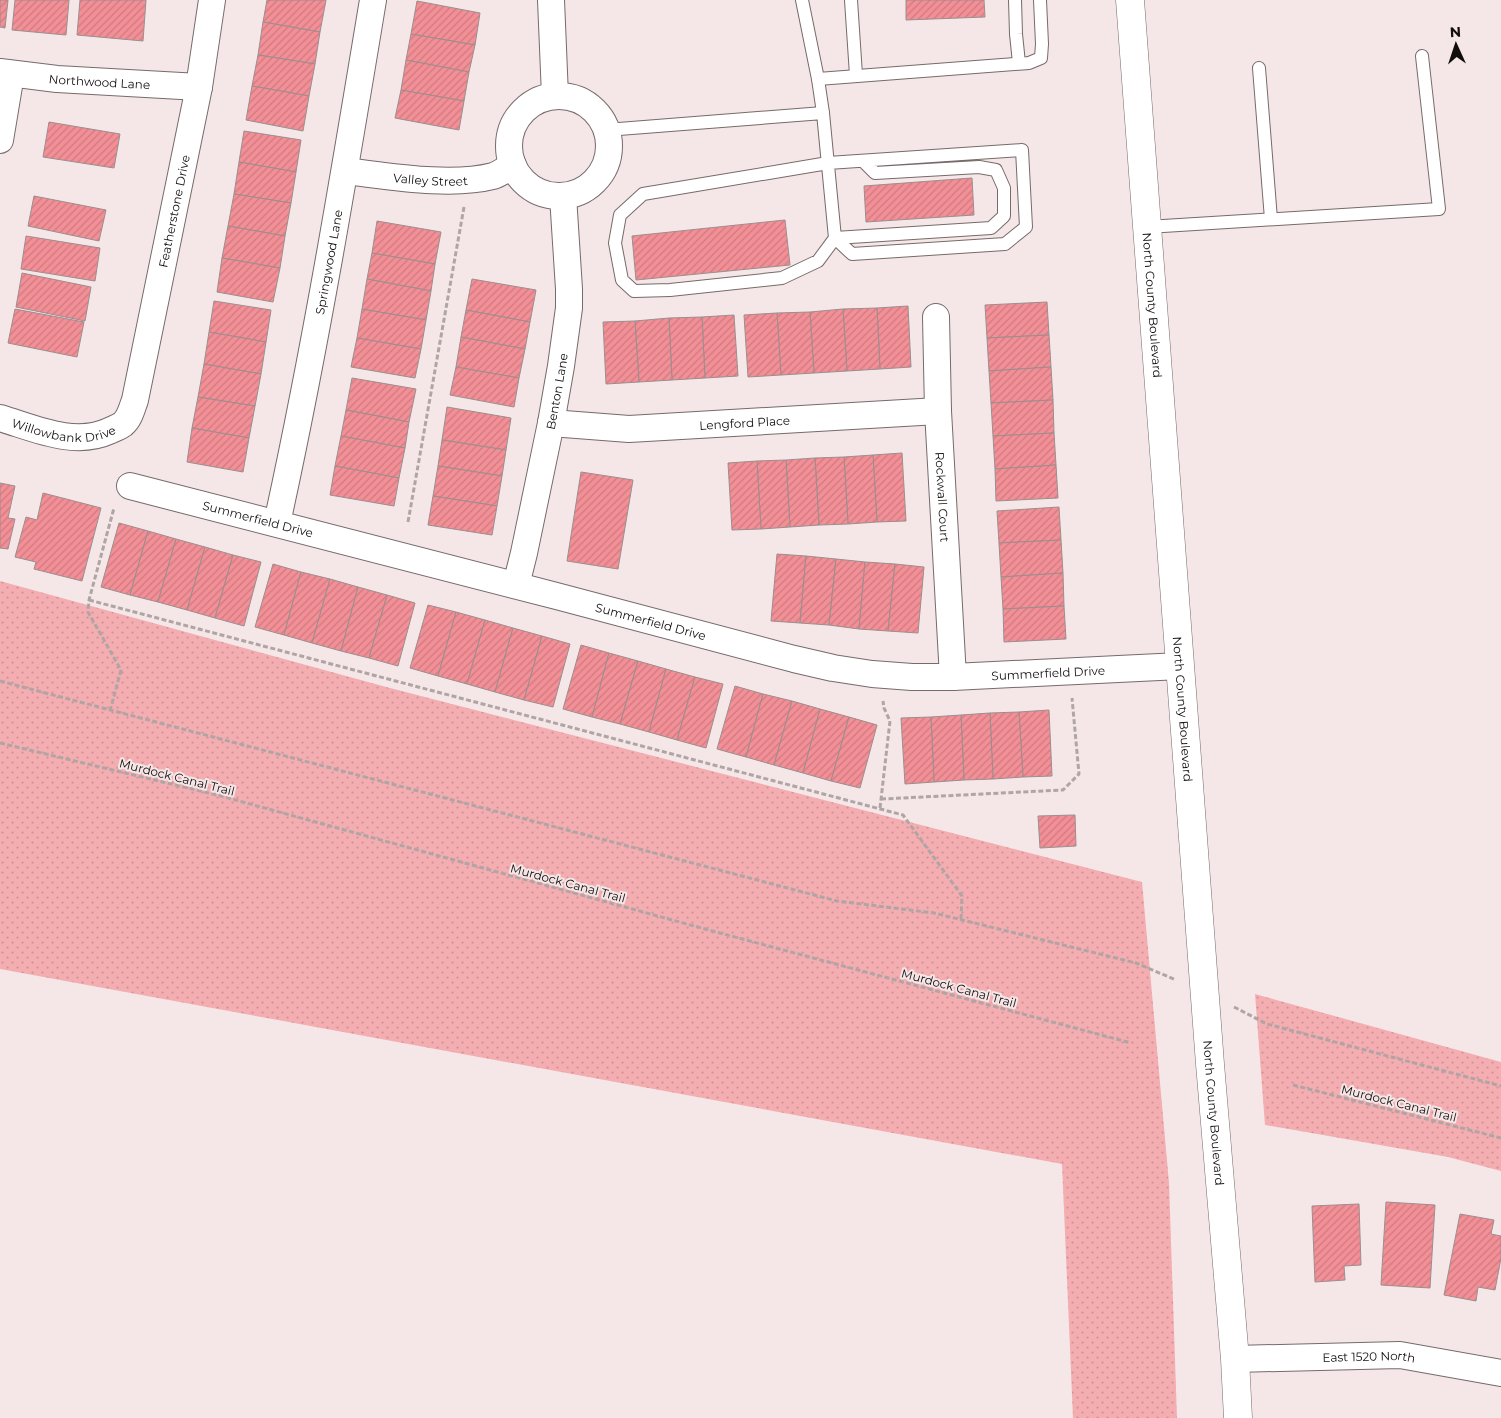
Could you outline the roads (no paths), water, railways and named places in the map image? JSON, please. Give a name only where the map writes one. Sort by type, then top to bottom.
[{"type":"main road","name":"North County Boulevard","points":[[1130,0],[1204,992],[1235,1359],[1238,1418]]},
{"type":"street","name":"Featherstone Drive","points":[[126,420],[135,400],[200,87],[212,0]]},
{"type":"street","name":"Springwood Lane","points":[[278,523],[345,170],[373,0]]},
{"type":"street","points":[[552,0],[555,96]]},
{"type":"street","name":"Northwood Lane","points":[[6,73],[57,79],[200,87]]},
{"type":"street","points":[[0,140],[6,73]]},
{"type":"street","points":[[547,97],[572,98],[584,102],[601,119],[606,130],[609,142],[604,168],[587,187],[576,193],[563,196],[550,195],[538,191],[519,176],[513,164],[510,152],[512,128],[526,108],[547,97]]},
{"type":"street","name":"Valley Street","points":[[345,170],[410,178],[467,180],[495,176],[513,164]]},
{"type":"street","name":"Benton Lane","points":[[516,585],[551,423],[561,366],[569,288],[563,196]]},
{"type":"street","name":"Rockwall Court","points":[[936,317],[938,411],[953,677]]},
{"type":"street","name":"Lengford Place","points":[[551,423],[629,429],[938,411]]},
{"type":"street","name":"Willowbank Drive","points":[[0,418],[60,436],[82,437],[101,434],[123,424],[126,420]]},
{"type":"street","name":"Summerfield Drive","points":[[130,486],[833,668],[882,675],[953,677],[1180,666]]},
{"type":"street","name":"East 1520 North","points":[[1235,1359],[1400,1355],[1501,1373]]},
{"type":"lane","points":[[802,0],[823,113],[828,164],[835,238],[852,254],[1005,244],[1026,227],[1022,150],[864,161],[828,164],[643,194],[620,215],[615,242],[622,280],[634,291],[670,290],[782,278],[818,261],[835,238],[991,228],[1004,216],[1004,188],[996,170],[979,167],[875,173],[864,161]]},
{"type":"lane","points":[[850,0],[856,75]]},
{"type":"lane","points":[[1015,0],[1019,64]]},
{"type":"lane","points":[[818,79],[1029,63],[1041,58],[1040,0]]},
{"type":"lane","points":[[1147,227],[1440,209],[1422,56]]},
{"type":"lane","points":[[1259,68],[1271,219]]},
{"type":"lane","points":[[606,130],[823,113]]}]
